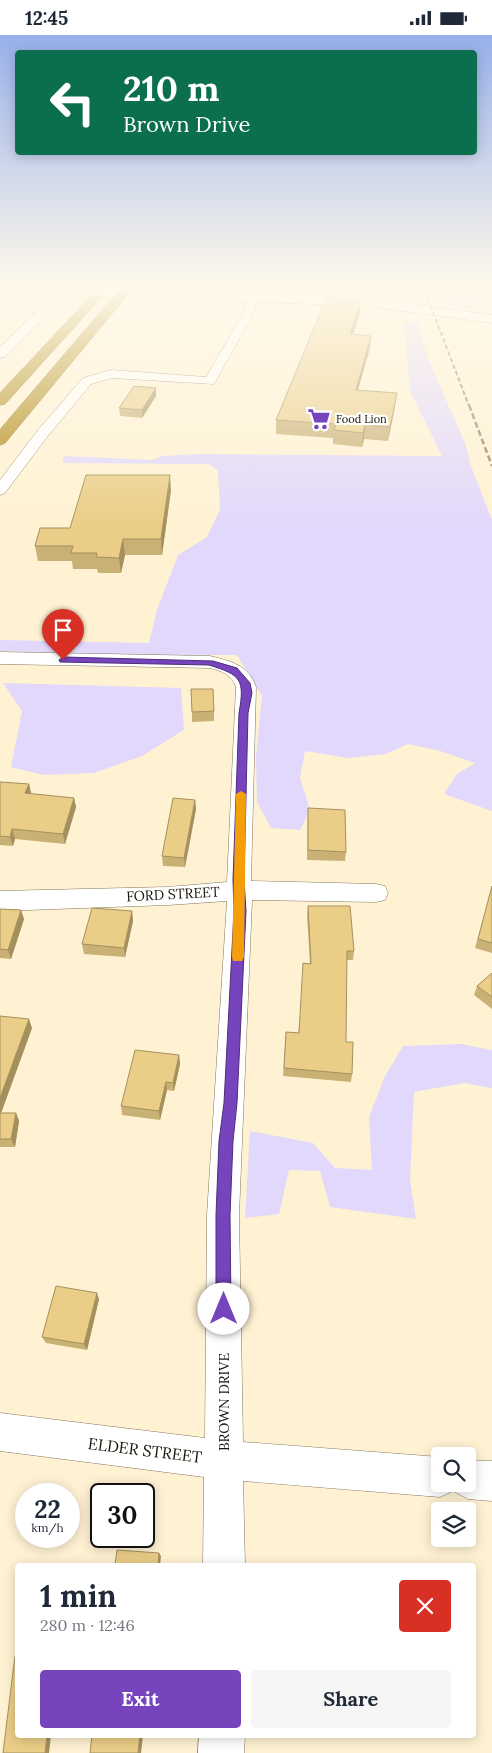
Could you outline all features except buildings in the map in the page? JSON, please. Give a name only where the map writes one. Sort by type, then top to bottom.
[{"type":"highway","points":[[0,401],[32,366]]},
{"type":"highway","points":[[0,440],[62,366]]},
{"type":"street","points":[[0,490],[43,433],[87,381],[111,374],[210,381],[218,366]]},
{"type":"street","name":"BROWN DRIVE","points":[[0,658],[193,661],[223,665],[241,676],[246,683],[239,891],[240,911],[223,1215],[224,1563]]},
{"type":"street","name":"FORD STREET","points":[[0,901],[168,896],[239,891],[376,893]]},
{"type":"street","name":"ELDER STREET","points":[[0,1432],[224,1460],[431,1476]]},
{"type":"street","points":[[476,1480],[492,1481]]},
{"type":"street","points":[[221,1753],[222,1738]]},
{"type":"shaded area","points":[[408,366],[431,366],[465,443],[471,466],[492,520],[492,811],[444,794],[457,774],[475,763],[440,751],[408,744],[386,754],[348,758],[305,751],[300,778],[310,810],[300,830],[271,828],[257,802],[256,757],[262,696],[237,655],[104,655],[0,651],[0,640],[149,643],[157,610],[178,555],[207,537],[220,510],[218,471],[209,464],[62,463],[64,456],[153,460],[161,456],[200,454],[442,456],[410,391]]},
{"type":"shaded area","points":[[3,683],[181,688],[184,730],[142,756],[94,773],[43,775],[11,767],[22,711]]},
{"type":"shaded area","points":[[461,1044],[492,1050],[492,1088],[464,1083],[414,1092],[410,1180],[416,1219],[330,1207],[320,1171],[289,1170],[279,1214],[245,1218],[250,1131],[313,1143],[335,1168],[372,1170],[369,1117],[385,1076],[403,1046]]},
{"type":"railway","points":[[454,366],[469,406]]},
{"type":"railway","points":[[469,405],[492,466]]},
{"type":"slow traffic","points":[[238,957],[241,794]]},
{"type":"place","name":"Food Lion","points":[[319,419]]},
{"type":"route","points":[[63,660],[210,662],[234,670],[246,683],[239,880],[240,911],[223,1215],[224,1309]]}]
